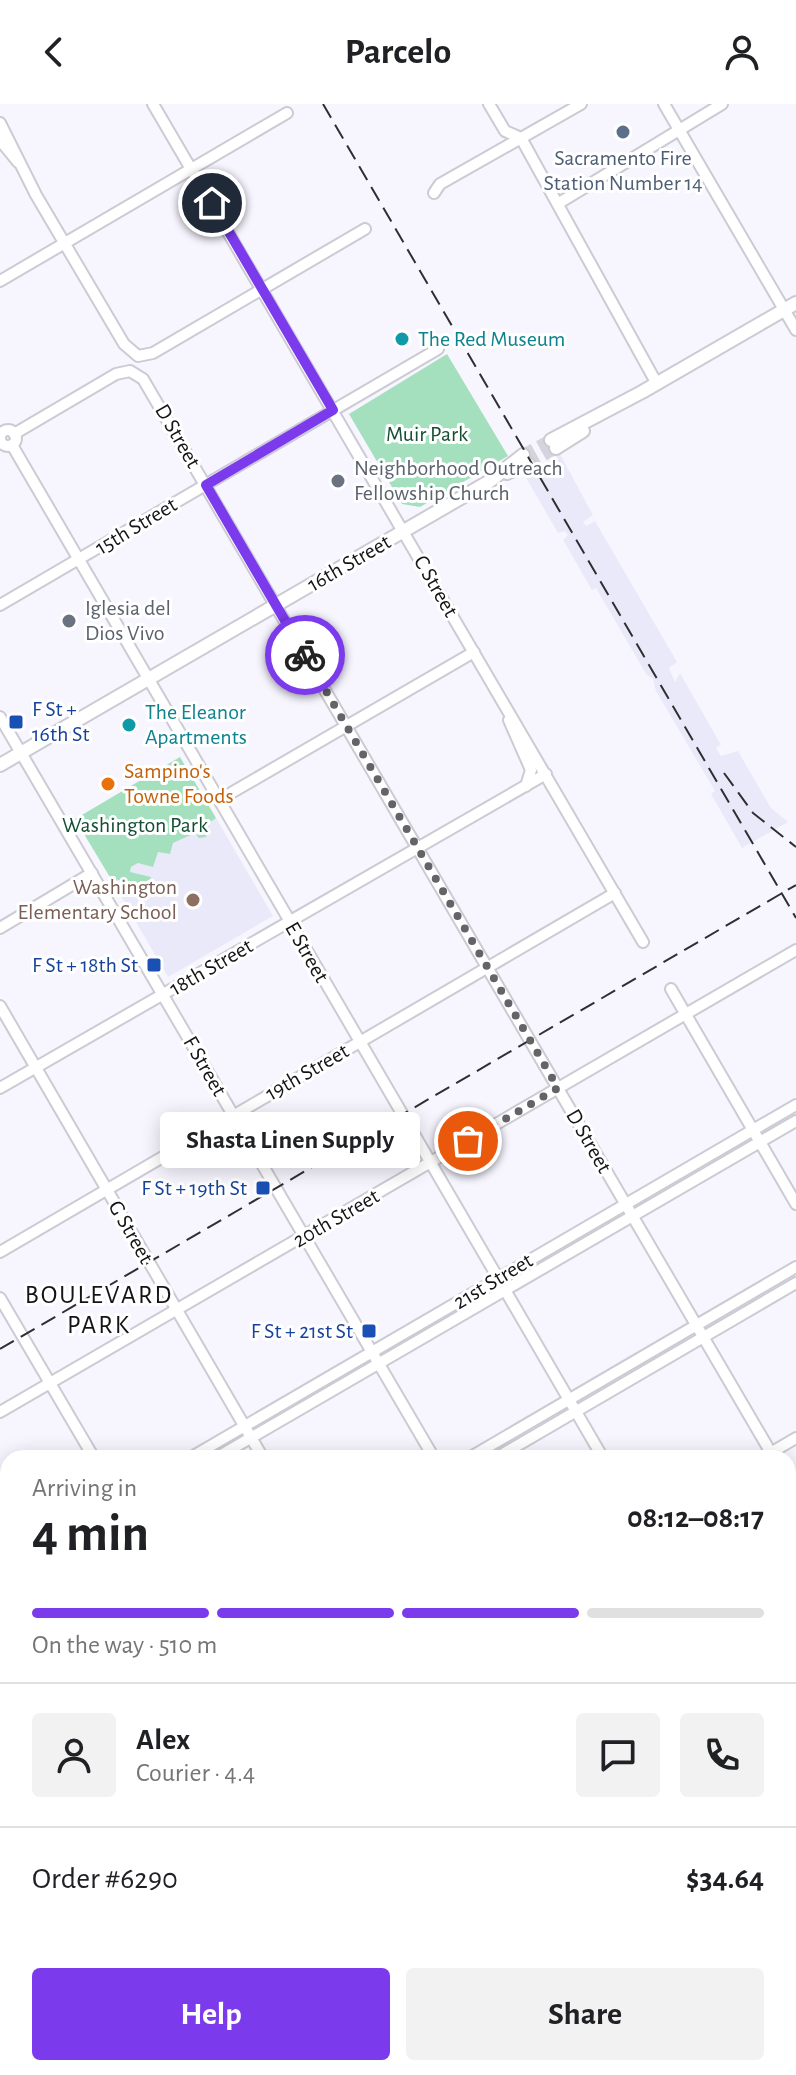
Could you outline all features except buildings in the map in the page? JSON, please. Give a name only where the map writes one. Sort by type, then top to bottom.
[{"type":"main road","points":[[554,444],[790,306]]},
{"type":"main road","name":"16th Street","points":[[0,765],[526,460]]},
{"type":"street","name":"C Street","points":[[153,104],[643,942]]},
{"type":"street","points":[[489,104],[505,131],[521,138],[657,384]]},
{"type":"street","points":[[434,193],[440,184],[581,104]]},
{"type":"street","points":[[664,104],[790,306],[796,330]]},
{"type":"street","points":[[559,203],[722,104]]},
{"type":"street","points":[[0,281],[287,113]]},
{"type":"street","points":[[0,123],[16,151],[18,162]]},
{"type":"street","points":[[0,140],[18,162],[124,344],[138,356],[153,353],[365,229]]},
{"type":"street","name":"15th Street","points":[[0,605],[438,349]]},
{"type":"street","name":"D Street","points":[[5,436],[116,374],[133,372],[146,383],[633,1216],[766,1450]]},
{"type":"street","name":"E Street","points":[[5,436],[598,1450]]},
{"type":"street","points":[[219,800],[474,652]]},
{"type":"street","name":"C Street","points":[[501,696],[531,770],[525,788]]},
{"type":"street","name":"F Street","points":[[0,717],[429,1450]]},
{"type":"street","name":"18th Street","points":[[0,1088],[546,774]]},
{"type":"street","points":[[0,928],[92,873]]},
{"type":"street","name":"19th Street","points":[[0,1252],[615,893]]},
{"type":"street","name":"20th Street","points":[[0,1412],[796,950]]},
{"type":"street","points":[[671,989],[796,1204]]},
{"type":"street","name":"G Street","points":[[0,1006],[258,1450]]},
{"type":"street","name":"21st Street","points":[[229,1450],[499,1278],[796,1105]]},
{"type":"street","name":"21st Street","points":[[204,1450],[505,1289],[796,1121]]},
{"type":"street","points":[[483,1450],[796,1267]]},
{"type":"street","points":[[510,1450],[796,1283]]},
{"type":"street","points":[[0,1298],[89,1450]]},
{"type":"street","points":[[778,1450],[796,1438]]},
{"type":"shaded area","points":[[560,454],[593,515],[583,522],[586,526],[595,521],[677,662],[669,668],[675,682],[680,673],[721,745],[716,748],[721,756],[738,751],[771,808],[788,822],[742,848],[711,794],[715,791],[656,691],[653,679],[646,674],[596,588],[592,590],[563,540],[568,535],[565,531],[558,533],[525,476]]},
{"type":"shaded area","name":"Washington Elementary School","points":[[216,818],[273,916],[168,977],[111,879]]},
{"type":"green space","name":"Muir Park","points":[[447,354],[508,456],[420,507],[402,504],[349,414]]},
{"type":"green space","name":"Washington Park","points":[[180,757],[216,818],[209,823],[206,837],[199,838],[195,833],[173,843],[170,854],[158,852],[153,867],[138,863],[131,867],[130,872],[151,877],[148,891],[127,885],[128,881],[111,879],[75,819]]},
{"type":"tunnel","points":[[523,455],[551,440]]},
{"type":"tunnel","points":[[528,464],[556,448]]},
{"type":"railway","points":[[323,104],[796,918]]},
{"type":"railway","points":[[724,773],[753,813],[796,847]]},
{"type":"railway","points":[[0,1349],[796,885]]},
{"type":"way so far","points":[[305,655],[558,1088],[468,1141]]},
{"type":"place","name":"Sacramento Fire Station Number 14","points":[[623,132]]},
{"type":"place","name":"The Red Museum","points":[[402,339]]},
{"type":"place","name":"Neighborhood Outreach Fellowship Church","points":[[338,481]]},
{"type":"place","name":"Iglesia del Dios Vivo","points":[[69,621]]},
{"type":"place","name":"F St + 16th St","points":[[16,722]]},
{"type":"place","name":"The Eleanor Apartments","points":[[129,725]]},
{"type":"place","name":"Sampino's Towne Foods","points":[[108,784]]},
{"type":"place","name":"Washington Elementary School","points":[[193,900]]},
{"type":"place","name":"F St + 18th St","points":[[154,965]]},
{"type":"place","name":"Shasta Linen Supply","points":[[468,1141]]},
{"type":"place","name":"F St + 19th St","points":[[263,1188]]},
{"type":"place","name":"F St + 21st St","points":[[369,1331]]},
{"type":"district","name":"BOULEVARD PARK","points":[[99,1310]]},
{"type":"route","points":[[212,203],[333,410],[206,485],[305,655]]}]
